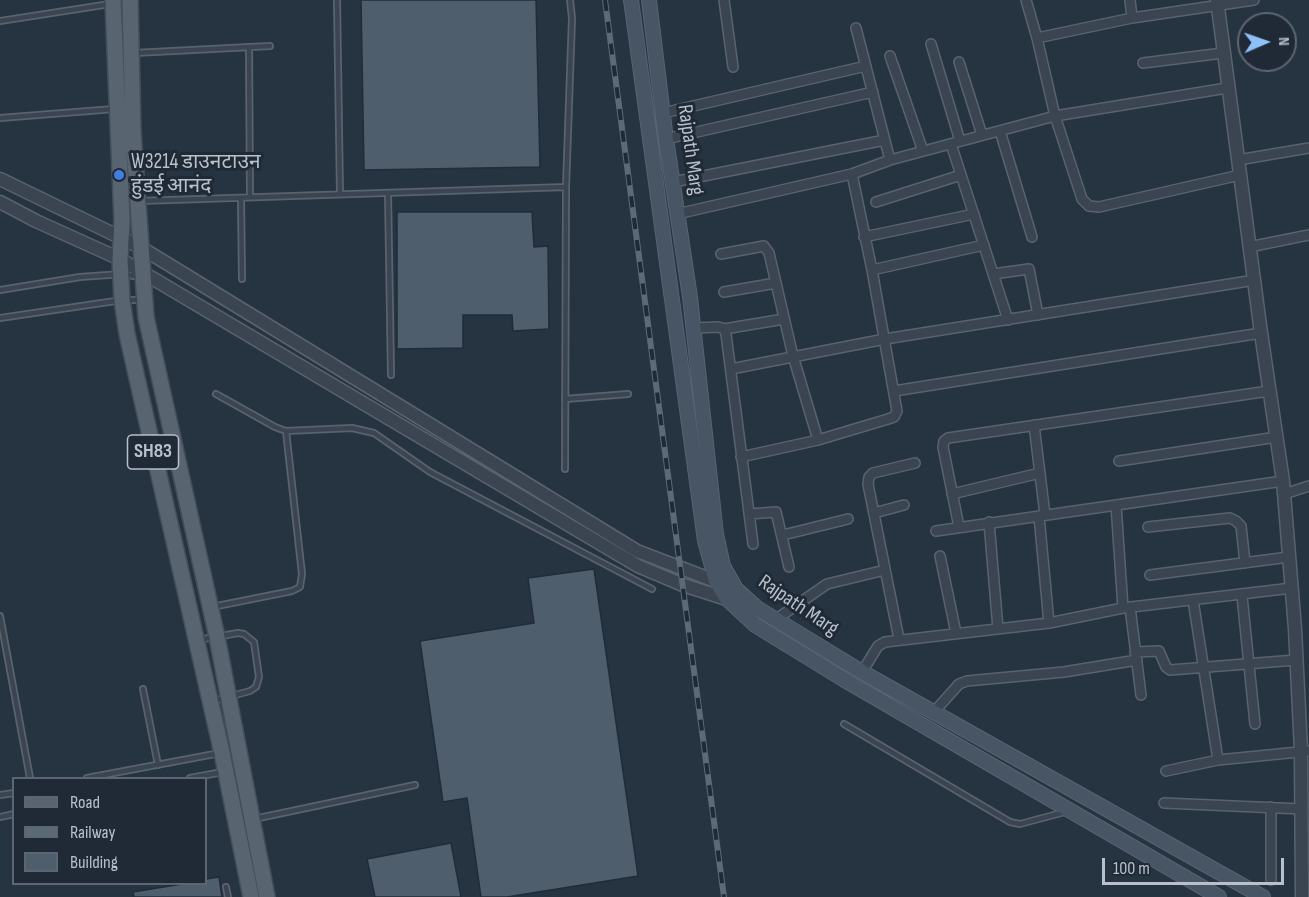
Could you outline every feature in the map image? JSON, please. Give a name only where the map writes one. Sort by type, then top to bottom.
[{"type":"main road","name":"SH83","points":[[130,0],[137,201],[146,318],[217,637],[267,897]]},
{"type":"main road","name":"Rajpath Marg","points":[[631,0],[705,541],[716,581],[732,594],[862,672],[1263,897]]},
{"type":"main road","name":"Rajpath Marg","points":[[649,0],[693,328],[716,534],[732,594],[755,626],[1219,897]]},
{"type":"main road","name":"SH83","points":[[113,2],[122,237],[122,300],[127,334],[222,753],[251,897]]},
{"type":"street","points":[[724,0],[733,67]]},
{"type":"street","points":[[1026,0],[1054,116],[1082,200],[1089,206],[1099,207],[1240,175]]},
{"type":"street","points":[[1130,0],[1132,18]]},
{"type":"street","points":[[1037,38],[1217,3],[1254,0]]},
{"type":"street","points":[[1217,3],[1283,481],[1305,751],[1302,897]]},
{"type":"street","points":[[856,27],[890,160]]},
{"type":"street","points":[[931,44],[956,143],[961,175],[1008,320]]},
{"type":"street","points":[[1143,63],[1223,52]]},
{"type":"street","points":[[890,56],[923,151]]},
{"type":"street","points":[[959,62],[982,135]]},
{"type":"street","points":[[663,113],[866,66]]},
{"type":"street","points":[[677,214],[852,174],[890,160],[1054,116],[1227,88]]},
{"type":"street","points":[[666,138],[873,92]]},
{"type":"street","points":[[1000,130],[1032,237]]},
{"type":"street","points":[[673,182],[885,140]]},
{"type":"street","points":[[1238,160],[1309,148]]},
{"type":"street","points":[[741,457],[818,440],[894,417],[897,411],[852,174]]},
{"type":"street","points":[[876,202],[961,175]]},
{"type":"street","points":[[0,179],[140,247],[637,551],[716,581]]},
{"type":"street","points":[[0,202],[142,275],[638,566],[683,585],[732,594]]},
{"type":"street","points":[[864,237],[974,214]]},
{"type":"street","points":[[1250,247],[1309,235]]},
{"type":"street","points":[[872,270],[984,245]]},
{"type":"street","points":[[721,254],[764,246],[769,253],[793,356],[818,440]]},
{"type":"street","points":[[993,274],[1029,269],[1038,315]]},
{"type":"street","points":[[731,369],[885,339],[1255,280]]},
{"type":"street","points":[[723,292],[776,283]]},
{"type":"street","points":[[693,328],[719,327],[724,329],[784,319]]},
{"type":"street","points":[[724,329],[753,544]]},
{"type":"street","points":[[894,391],[1261,333]]},
{"type":"street","points":[[959,527],[943,447],[944,441],[955,437],[1269,391]]},
{"type":"street","points":[[1034,425],[1040,474],[1049,623]]},
{"type":"street","points":[[1119,461],[1276,436]]},
{"type":"street","points":[[899,639],[868,484],[869,477],[873,473],[915,463]]},
{"type":"street","points":[[952,494],[1040,474]]},
{"type":"street","points":[[936,531],[1283,481]]},
{"type":"street","points":[[1284,494],[1309,486]]},
{"type":"street","points":[[874,513],[904,505]]},
{"type":"street","points":[[1116,505],[1127,607],[1141,694]]},
{"type":"street","points":[[749,514],[776,512],[789,567]]},
{"type":"street","points":[[783,535],[848,519]]},
{"type":"street","points":[[1148,527],[1230,519],[1236,521],[1241,526],[1245,563]]},
{"type":"street","points":[[988,522],[998,629]]},
{"type":"street","points":[[940,556],[956,633]]},
{"type":"street","points":[[1150,574],[1289,557]]},
{"type":"street","points":[[775,620],[827,584],[885,570]]},
{"type":"street","points":[[862,672],[878,646],[899,639],[1049,623],[1127,607],[1242,596],[1292,588]]},
{"type":"street","points":[[1242,596],[1255,724]]},
{"type":"street","points":[[1193,600],[1218,760]]},
{"type":"street","points":[[934,712],[959,684],[967,681],[1064,672],[1159,651],[1166,667],[1170,670],[1296,660]]},
{"type":"street","points":[[1166,771],[1218,760],[1305,751]]},
{"type":"street","points":[[1164,802],[1271,807],[1305,811]]},
{"type":"street","points":[[1271,807],[1271,880]]},
{"type":"lane","points":[[337,0],[340,194]]},
{"type":"lane","points":[[565,469],[566,187],[572,18],[570,0]]},
{"type":"lane","points":[[0,21],[113,2]]},
{"type":"lane","points":[[131,53],[270,46]]},
{"type":"lane","points":[[249,47],[250,197]]},
{"type":"lane","points":[[0,118],[116,109]]},
{"type":"lane","points":[[137,201],[566,187]]},
{"type":"lane","points":[[388,193],[392,375]]},
{"type":"lane","points":[[241,198],[242,279]]},
{"type":"lane","points":[[0,290],[80,277],[121,266]]},
{"type":"lane","points":[[0,318],[122,300],[144,300]]},
{"type":"lane","points":[[216,394],[275,427],[286,430],[352,428],[374,433],[430,472],[652,589]]},
{"type":"lane","points":[[565,399],[628,394]]},
{"type":"lane","points":[[210,607],[292,591],[300,586],[302,574],[286,430]]},
{"type":"lane","points":[[394,441],[394,448]]},
{"type":"lane","points":[[0,616],[30,777]]},
{"type":"lane","points":[[196,640],[244,634],[254,642],[259,682],[254,689],[210,702]]},
{"type":"lane","points":[[143,690],[158,765]]},
{"type":"lane","points":[[844,724],[1010,822],[1020,824],[1071,811]]},
{"type":"lane","points":[[92,777],[222,753]]},
{"type":"lane","points":[[195,777],[225,771]]},
{"type":"lane","points":[[252,819],[415,785]]},
{"type":"lane","points":[[226,887],[228,897]]},
{"type":"building","points":[[361,0],[536,0],[540,167],[364,170]]},
{"type":"building","points":[[397,212],[532,212],[534,247],[548,246],[549,329],[513,331],[512,315],[463,315],[463,348],[397,349]]},
{"type":"building","points":[[594,569],[638,876],[507,897],[481,897],[467,798],[443,802],[420,641],[534,623],[528,578]]},
{"type":"building","points":[[451,843],[461,897],[375,897],[367,859]]},
{"type":"building","points":[[219,877],[222,897],[134,897],[133,892],[176,885],[207,885],[207,879]]},
{"type":"railway","points":[[605,0],[724,897]]},
{"type":"place","name":"W3214 डाउनटाउन हुंडई आनंद","points":[[119,175]]}]
